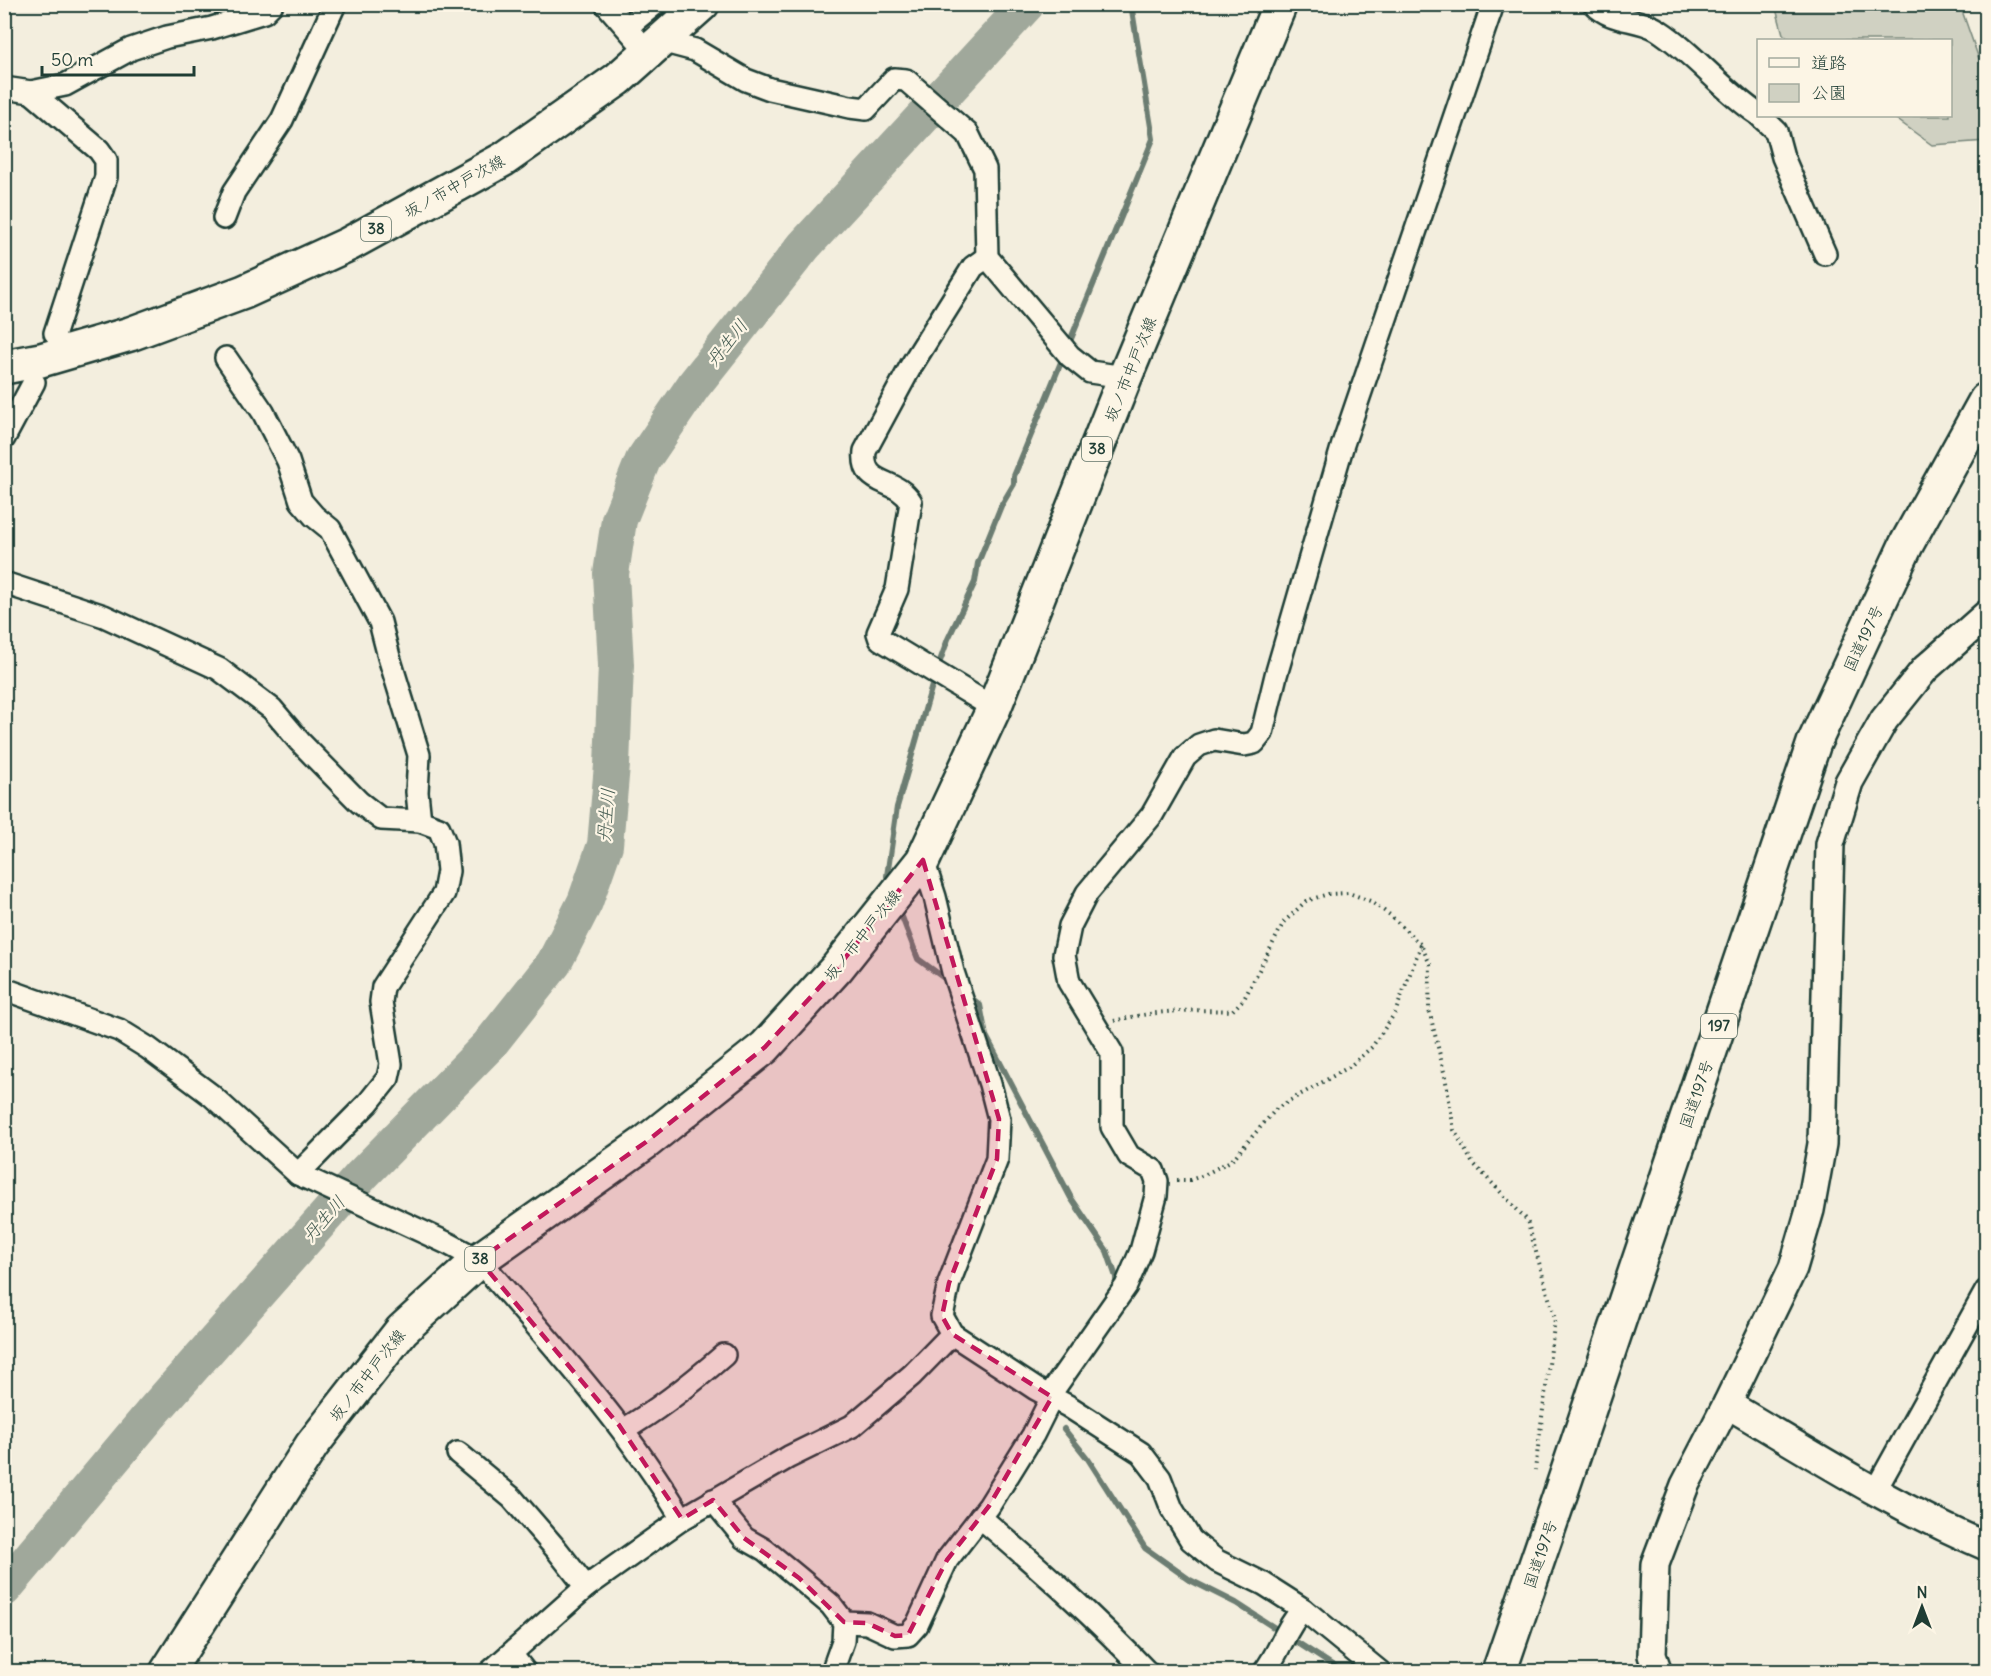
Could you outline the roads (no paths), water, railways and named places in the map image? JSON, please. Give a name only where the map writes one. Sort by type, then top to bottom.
[{"type":"main road","name":"坂ノ市中戸次線","points":[[4,367],[41,360],[130,334],[244,292],[349,244],[504,159],[618,79],[702,4]]},
{"type":"main road","name":"坂ノ市中戸次線","points":[[168,1671],[312,1445],[402,1330],[479,1260],[646,1142],[765,1047],[837,968],[923,860],[994,708],[1125,377],[1280,4]]},
{"type":"main road","name":"国道197号","points":[[1498,1671],[1563,1487],[1814,743],[1906,545],[1986,400]]},
{"type":"street","points":[[4,88],[31,92],[65,85],[131,49],[167,36],[212,28],[264,12],[272,4]]},
{"type":"street","points":[[224,218],[234,192],[282,120],[335,4]]},
{"type":"street","points":[[606,4],[627,27],[655,46],[695,50],[746,80],[770,89],[866,109],[894,79],[906,80],[968,134],[985,169],[987,257],[1070,356],[1090,372],[1125,377]]},
{"type":"street","points":[[627,27],[655,4]]},
{"type":"street","points":[[844,1622],[867,1623],[895,1636],[908,1635],[917,1624],[946,1560],[990,1506],[1033,1435],[1050,1396],[1126,1286],[1141,1251],[1156,1196],[1157,1181],[1153,1170],[1129,1156],[1112,1126],[1112,1053],[1069,982],[1064,956],[1070,926],[1087,893],[1152,815],[1185,757],[1199,745],[1214,740],[1244,745],[1254,743],[1262,733],[1276,675],[1343,444],[1493,4]]},
{"type":"street","points":[[1594,4],[1611,17],[1635,21],[1657,29],[1701,65],[1737,100],[1757,114]]},
{"type":"street","points":[[31,92],[99,150],[106,160],[104,187],[55,333]]},
{"type":"street","points":[[1761,117],[1776,131],[1784,157],[1825,254]]},
{"type":"street","points":[[987,257],[973,267],[911,366],[865,451],[863,465],[868,473],[905,492],[911,502],[897,589],[878,633],[880,639],[994,708]]},
{"type":"street","points":[[226,358],[263,412],[288,461],[301,501],[330,529],[380,622],[388,657],[419,755],[417,792],[420,821]]},
{"type":"street","points":[[4,438],[34,382]]},
{"type":"street","points":[[4,583],[104,615],[219,669],[272,709],[300,742],[359,802],[381,819],[420,821],[439,828],[445,843],[448,871],[444,893],[383,987],[381,1002],[391,1064],[388,1078],[302,1176]]},
{"type":"street","points":[[1658,1671],[1652,1655],[1654,1564],[1685,1485],[1793,1268],[1810,1210],[1822,1144],[1830,844],[1849,782],[1884,720],[1924,669],[1986,615]]},
{"type":"street","points":[[923,860],[935,897],[954,975],[990,1084],[999,1119],[997,1159],[949,1283],[942,1316],[952,1334],[1141,1453],[1161,1478],[1172,1509],[1191,1540],[1217,1561],[1264,1584],[1380,1671]]},
{"type":"street","points":[[4,989],[119,1030],[148,1048],[211,1095],[302,1176],[479,1260],[623,1430],[659,1480],[682,1519]]},
{"type":"street","points":[[1875,1491],[1986,1291]]},
{"type":"street","points":[[490,1671],[586,1587],[682,1519],[789,1457],[852,1426],[912,1375],[952,1334]]},
{"type":"street","points":[[623,1430],[646,1417],[694,1382],[724,1355]]},
{"type":"street","points":[[1727,1404],[1875,1491],[1986,1546]]},
{"type":"street","points":[[458,1453],[512,1498],[586,1587]]},
{"type":"street","points":[[713,1500],[744,1538],[765,1550],[799,1578],[831,1605],[844,1622],[843,1641],[832,1671]]},
{"type":"street","points":[[980,1517],[1050,1577],[1147,1671]]},
{"type":"street","points":[[1264,1671],[1278,1653],[1283,1636],[1300,1612]]},
{"type":"street","points":[[511,1654],[525,1671]]},
{"type":"waterway","name":"丹生川","points":[[4,1589],[151,1414],[362,1175],[489,1045],[554,963],[585,902],[605,845],[612,765],[616,665],[611,574],[619,520],[643,460],[694,385],[804,246],[1027,4]]},
{"type":"waterway","points":[[1068,346],[1153,139],[1131,4]]},
{"type":"waterway","points":[[890,885],[887,876],[897,807],[935,675],[948,639],[975,582],[978,563],[1001,506],[1014,484],[1014,476],[1064,355]]},
{"type":"waterway","points":[[899,909],[918,959],[951,983]]},
{"type":"waterway","points":[[969,996],[980,1005],[986,1036],[1071,1198],[1107,1251],[1116,1277],[1116,1288]]},
{"type":"waterway","points":[[1064,1429],[1088,1459],[1145,1548],[1190,1580],[1236,1603],[1343,1672]]}]
